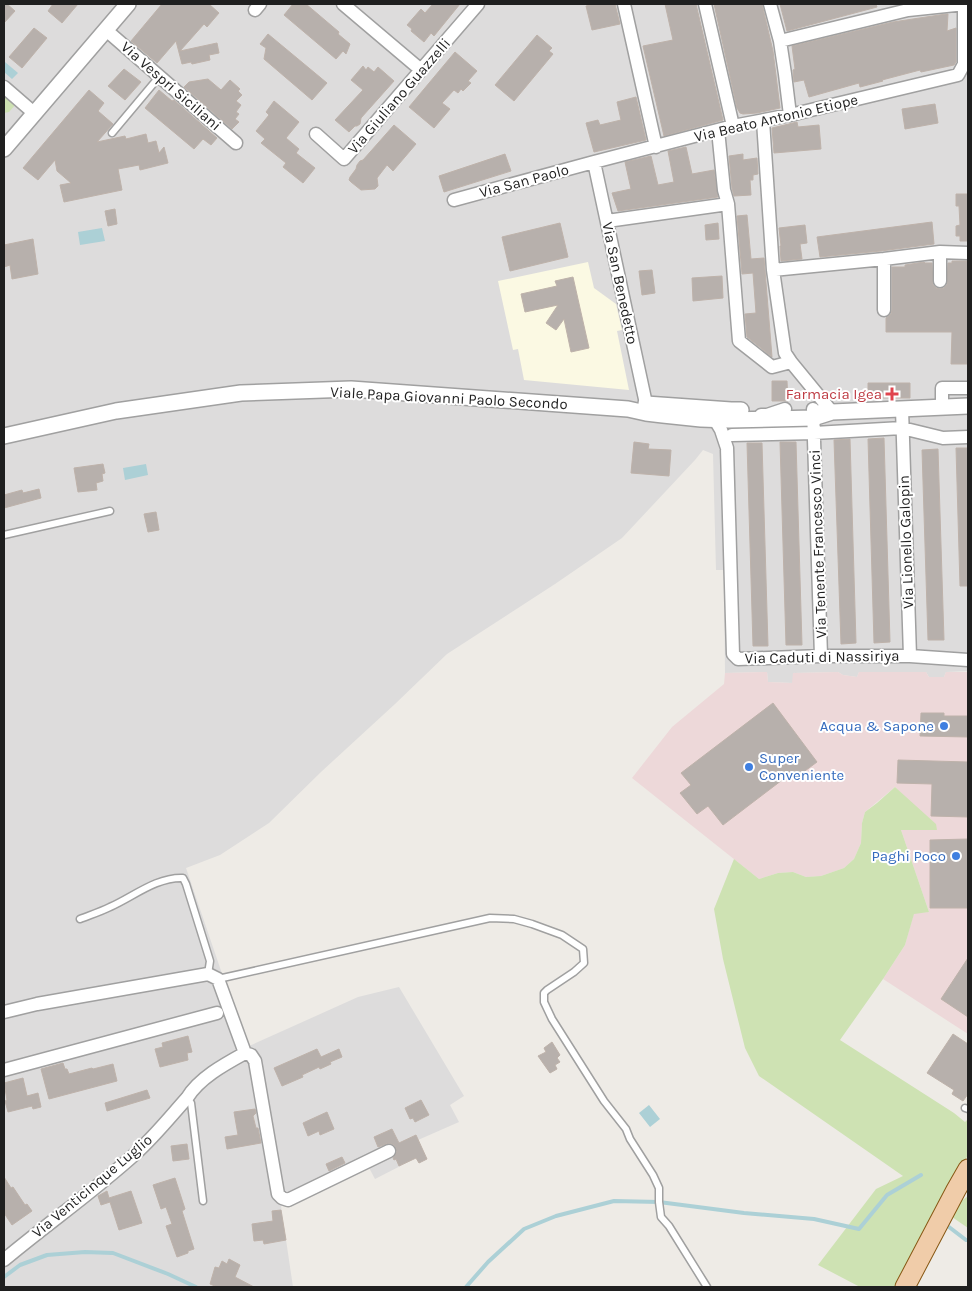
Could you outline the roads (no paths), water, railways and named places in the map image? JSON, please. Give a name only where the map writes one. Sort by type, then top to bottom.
[{"type":"main road","points":[[905,1287],[968,1169]]},
{"type":"main road","points":[[948,1207],[968,1188]]},
{"type":"street","points":[[4,149],[128,4]]},
{"type":"street","points":[[343,4],[421,70]]},
{"type":"street","name":"Via Giuliano Guazzelli","points":[[316,134],[344,159],[478,4]]},
{"type":"street","points":[[624,4],[656,146]]},
{"type":"street","points":[[705,4],[733,126]]},
{"type":"street","points":[[770,4],[780,41],[790,115]]},
{"type":"street","points":[[780,41],[908,7],[965,4]]},
{"type":"street","name":"Via Beato Antonio Etiope","points":[[594,162],[733,126],[790,115],[958,75],[964,64],[965,4]]},
{"type":"street","name":"Via Vespri Siciliani","points":[[106,30],[236,143]]},
{"type":"street","points":[[4,87],[34,113]]},
{"type":"street","points":[[763,121],[773,270],[785,353],[832,412]]},
{"type":"street","points":[[718,130],[724,190],[728,204],[739,341],[772,367],[791,362]]},
{"type":"street","name":"Via San Paolo","points":[[454,200],[594,162]]},
{"type":"street","name":"Via San Benedetto","points":[[594,162],[646,409]]},
{"type":"street","points":[[607,221],[728,204]]},
{"type":"street","points":[[773,270],[940,252],[968,253]]},
{"type":"street","points":[[940,252],[940,281]]},
{"type":"street","points":[[884,259],[884,310]]},
{"type":"street","points":[[942,408],[942,388],[968,388]]},
{"type":"street","name":"Viale Papa Giovanni Paolo Secondo","points":[[4,436],[116,410],[241,393],[351,389],[646,409]]},
{"type":"street","points":[[682,406],[698,414],[719,415],[728,424]]},
{"type":"street","points":[[646,409],[682,406],[731,410],[807,408],[814,420]]},
{"type":"street","points":[[814,420],[832,412],[968,406]]},
{"type":"street","points":[[646,409],[728,424],[814,420],[902,428],[943,438],[968,437]]},
{"type":"street","points":[[728,424],[737,415],[767,415],[785,409]]},
{"type":"street","name":"Via Lionello Galopin","points":[[902,409],[910,656]]},
{"type":"street","name":"Via Tenente Francesco Vinci","points":[[814,420],[821,656]]},
{"type":"street","name":"Via Caduti di Nassiriya","points":[[728,424],[727,448],[734,654],[738,659],[821,656],[910,656],[968,660]]},
{"type":"street","points":[[4,1012],[37,1004],[213,976],[245,1053],[251,1055],[255,1061],[278,1194],[282,1198],[288,1200],[389,1151]]},
{"type":"street","points":[[4,1070],[217,1013]]},
{"type":"street","name":"Via Venticinque Luglio","points":[[4,1260],[135,1154],[202,1080],[245,1053]]},
{"type":"lane","points":[[112,133],[159,77]]},
{"type":"lane","points":[[4,535],[110,511]]},
{"type":"lane","points":[[80,918],[110,907],[159,882],[183,878],[210,961],[213,976],[490,918],[514,919],[562,935],[582,949],[584,963],[547,990],[544,993],[544,1002],[552,1020],[604,1101],[626,1129],[630,1139],[653,1175],[659,1188],[662,1217],[708,1287]]},
{"type":"lane","points":[[187,1098],[190,1103],[204,1201]]},
{"type":"water","points":[[5,62],[18,73],[12,79],[4,72]]},
{"type":"water","points":[[102,228],[105,241],[80,245],[78,232]]},
{"type":"water","points":[[146,464],[148,475],[125,480],[123,468]]},
{"type":"water","points":[[649,1105],[660,1119],[650,1127],[639,1113]]},
{"type":"waterway","points":[[466,1287],[488,1262],[524,1229],[556,1216],[614,1201],[659,1202],[744,1213],[814,1219],[859,1229],[887,1195],[921,1175]]},
{"type":"waterway","points":[[949,1227],[966,1240]]},
{"type":"waterway","points":[[4,1277],[20,1265],[47,1255],[85,1252],[113,1253],[196,1287]]},
{"type":"place","name":"Farmacia Igea","points":[[892,394]]},
{"type":"place","name":"Acqua & Sapone","points":[[944,726]]},
{"type":"place","name":"Super Conveniente","points":[[749,767]]},
{"type":"place","name":"Paghi Poco","points":[[956,856]]}]
